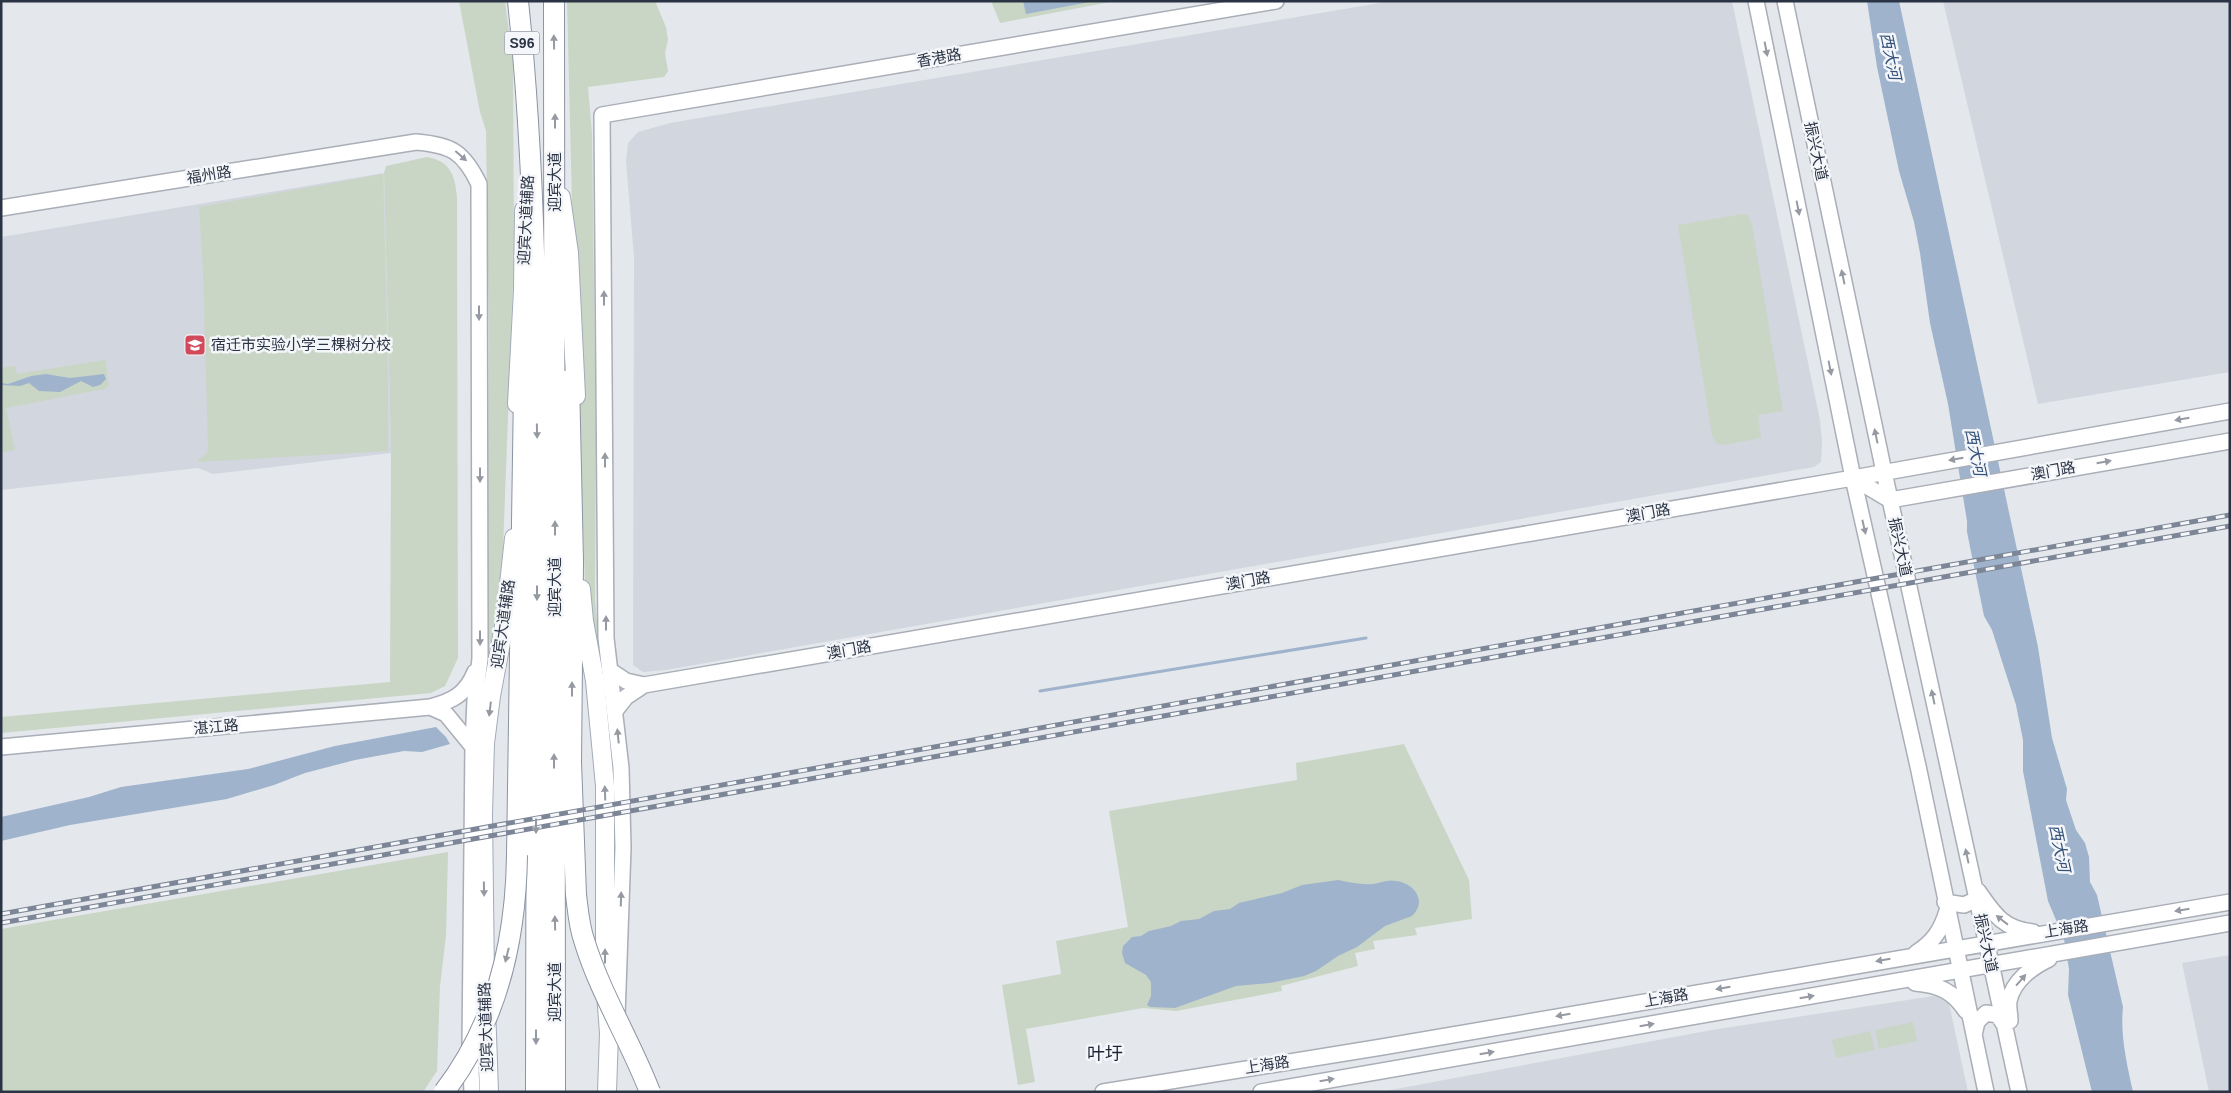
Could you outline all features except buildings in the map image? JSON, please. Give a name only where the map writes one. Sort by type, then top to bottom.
[{"type":"highway","name":"迎宾大道","points":[[518,1],[531,155],[535,269],[546,989],[555,1092]]},
{"type":"highway","name":"迎宾大道","points":[[536,1092],[546,989],[554,857],[554,1]]},
{"type":"highway","points":[[555,158],[568,363],[573,561],[572,762],[576,895],[583,938],[594,972],[641,1069],[650,1092]]},
{"type":"highway","points":[[444,1092],[462,1067],[494,998],[508,954],[514,916],[517,855],[523,399],[535,269]]},
{"type":"main road","name":"迎宾大道辅路","points":[[489,1092],[485,978],[483,814],[486,744],[491,696],[505,621],[514,538],[515,455],[523,290],[524,209],[531,155]]},
{"type":"main road","name":"迎宾大道辅路","points":[[555,158],[569,253],[581,599],[595,680],[604,777],[608,1090]]},
{"type":"street","name":"香港路","points":[[611,671],[606,638],[602,115],[1276,1]]},
{"type":"street","name":"振兴大道","points":[[1756,1],[1853,478],[1918,766],[1986,1092]]},
{"type":"street","name":"振兴大道","points":[[1785,1],[1884,472],[2018,1092]]},
{"type":"street","name":"福州路","points":[[1,208],[416,142],[436,144],[451,149],[463,157],[470,165],[479,184],[480,659],[475,700],[473,747],[470,973]]},
{"type":"street","name":"澳门路","points":[[644,686],[1853,478],[2230,411]]},
{"type":"street","name":"澳门路","points":[[1890,500],[2230,441]]},
{"type":"street","points":[[1853,478],[1890,500]]},
{"type":"street","name":"湛江路","points":[[1,747],[430,707],[446,703],[462,694],[468,687],[480,659]]},
{"type":"street","points":[[611,671],[626,681],[644,686]]},
{"type":"street","points":[[608,1090],[616,1044],[623,848],[622,768],[611,671]]},
{"type":"street","points":[[616,711],[626,697],[644,686]]},
{"type":"street","points":[[430,707],[446,714],[473,747]]},
{"type":"street","points":[[1913,955],[1930,943],[1938,934],[1946,906],[1964,905],[1975,892],[1994,913],[2017,930],[2044,933]]},
{"type":"street","name":"上海路","points":[[1103,1092],[1160,1088],[1264,1066],[2230,902]]},
{"type":"street","name":"上海路","points":[[1266,1091],[2230,923]]},
{"type":"street","points":[[2036,958],[2032,950],[2033,942],[2044,933]]},
{"type":"street","points":[[2012,1060],[2009,1001],[2013,990],[2030,970],[2060,953]]},
{"type":"street","points":[[1913,955],[1922,958],[1925,964],[1922,977]]},
{"type":"street","points":[[465,1092],[464,1042],[470,973]]},
{"type":"street","points":[[470,973],[472,1092]]},
{"type":"street","points":[[1893,982],[1932,984],[1947,990],[1958,999],[1969,1016]]},
{"type":"street","points":[[1974,1035],[1977,1022],[1986,1014],[1998,1015],[2003,1022]]},
{"type":"street","points":[[1382,1047],[1376,1052],[1376,1062],[1380,1066],[1390,1069]]},
{"type":"street","points":[[1264,1066],[1266,1091]]},
{"type":"shaded area","points":[[1392,1],[1732,1],[1820,420],[1821,462],[1814,467],[666,670],[643,672],[633,665],[634,257],[626,161],[628,143],[638,132],[670,123]]},
{"type":"shaded area","points":[[1943,1],[2230,1],[2230,372],[2038,404]]},
{"type":"shaded area","name":"宿迁市实验小学三棵树分校","points":[[384,173],[391,453],[213,474],[198,468],[1,490],[1,237]]},
{"type":"shaded area","points":[[2230,955],[2230,1092],[2209,1092],[2182,963]]},
{"type":"shaded area","points":[[1947,994],[1968,1092],[1380,1092],[1712,1030]]},
{"type":"green space","points":[[459,1],[505,1],[513,64],[514,257],[503,549],[496,618],[487,660],[489,336],[486,131],[480,112]]},
{"type":"green space","points":[[567,1],[655,1],[666,27],[668,40],[665,53],[668,71],[664,77],[588,87],[592,133],[596,437],[595,599],[602,680],[585,584],[573,244]]},
{"type":"green space","points":[[991,1],[1115,1],[1000,23]]},
{"type":"green space","points":[[427,157],[442,162],[447,166],[455,182],[457,197],[458,658],[445,686],[431,693],[1,733],[1,717],[390,682],[391,453],[384,173],[386,166]]},
{"type":"green space","points":[[383,174],[388,451],[198,462],[207,453],[208,446],[203,270],[199,207]]},
{"type":"green space","points":[[1743,214],[1748,215],[1752,225],[1783,411],[1758,415],[1761,438],[1723,445],[1716,443],[1712,434],[1678,225]]},
{"type":"green space","points":[[105,360],[109,386],[104,389],[6,408],[15,450],[1,453],[1,368],[15,366],[17,374]]},
{"type":"green space","points":[[1404,744],[1469,880],[1472,919],[1415,928],[1417,935],[1373,941],[1375,949],[1355,953],[1358,966],[1281,986],[1282,991],[1176,1011],[1143,1008],[1026,1029],[1035,1082],[1018,1085],[1002,985],[1061,974],[1056,941],[1128,927],[1109,811],[1297,780],[1296,763]]},
{"type":"green space","points":[[448,852],[446,936],[440,986],[437,1071],[423,1092],[1,1092],[1,929]]},
{"type":"green space","points":[[1913,1022],[1917,1041],[1879,1049],[1875,1030]]},
{"type":"green space","points":[[1870,1031],[1875,1050],[1836,1058],[1832,1040]]},
{"type":"water","points":[[1023,1],[1090,1],[1090,2],[1026,14]]},
{"type":"water","name":"西大河","points":[[1867,1],[1899,1],[2038,647],[2052,738],[2067,789],[2066,800],[2076,830],[2085,843],[2089,857],[2090,882],[2097,895],[2123,1007],[2123,1039],[2133,1092],[2092,1092],[2068,995],[2069,969],[2064,939],[2048,901],[2023,771],[2023,740],[2016,705],[1992,630],[1984,616],[1967,532],[1967,521],[1948,404],[1930,323],[1920,253],[1914,222],[1899,171],[1877,67]]},
{"type":"water","points":[[46,374],[70,378],[104,374],[106,379],[100,385],[93,387],[81,381],[60,392],[39,391],[29,383],[20,386],[1,385],[1,383],[8,384],[31,376]]},
{"type":"water","points":[[436,727],[450,744],[422,752],[404,751],[355,760],[305,773],[274,785],[227,799],[70,825],[1,841],[1,817],[89,797],[121,787],[248,769],[335,746]]},
{"type":"water","points":[[1338,880],[1364,884],[1390,880],[1403,882],[1417,894],[1419,904],[1417,910],[1412,916],[1385,926],[1357,947],[1304,976],[1270,983],[1236,986],[1175,1008],[1150,1007],[1147,1005],[1151,996],[1151,982],[1146,975],[1125,963],[1122,953],[1123,946],[1132,937],[1141,936],[1149,931],[1171,926],[1181,921],[1199,919],[1214,911],[1230,909],[1239,903],[1282,893],[1302,885]]},
{"type":"waterway","points":[[1040,691],[1366,638]]},
{"type":"railway","points":[[1,914],[2230,515]]},
{"type":"railway","points":[[1,923],[2230,526]]},
{"type":"place","name":"宿迁市实验小学三棵树分校","points":[[195,345]]},
{"type":"district","name":"叶圩","points":[[1105,1054]]}]
